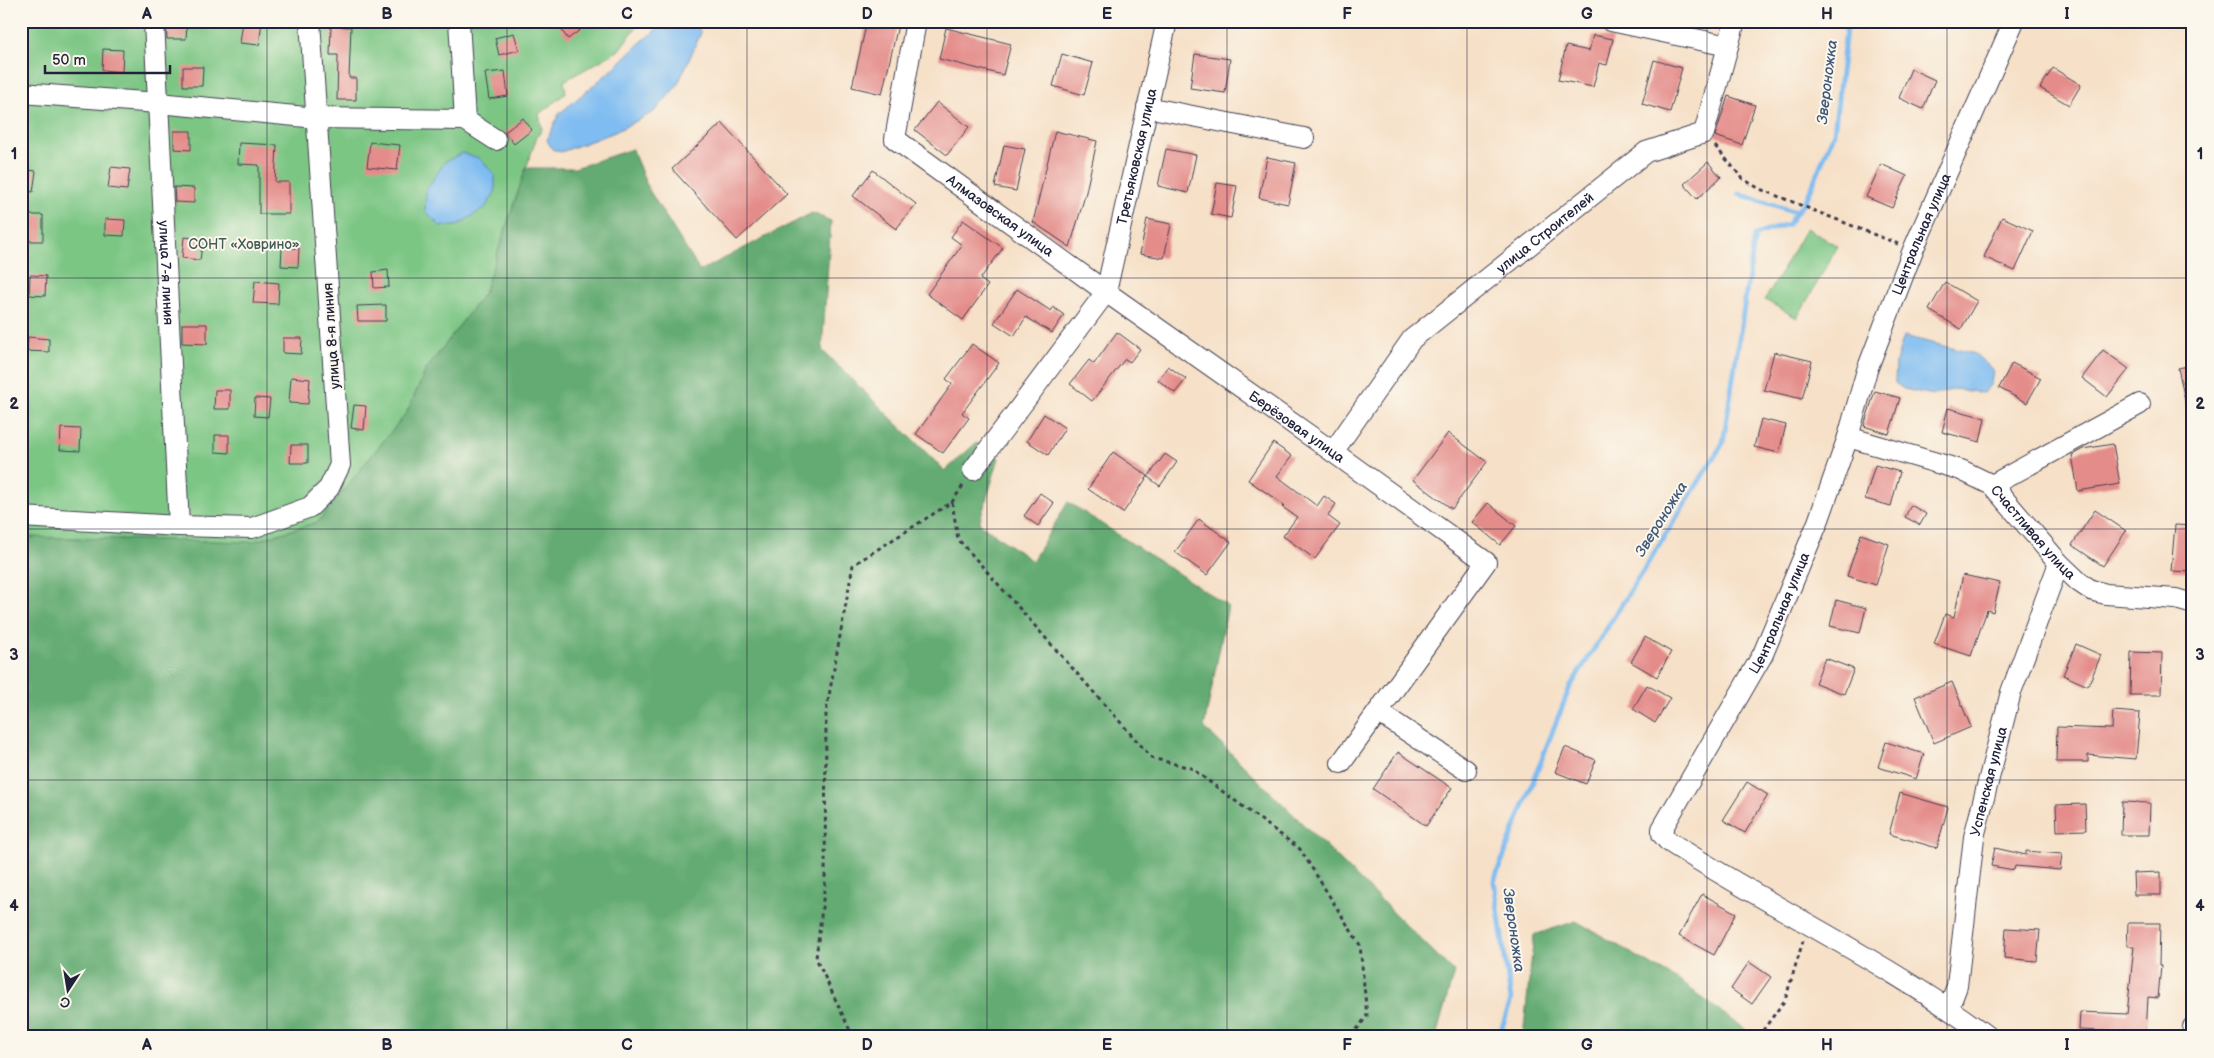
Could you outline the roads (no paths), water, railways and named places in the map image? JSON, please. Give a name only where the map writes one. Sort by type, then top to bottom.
[{"type":"street","name":"улица 7-я линия","points":[[154,21],[179,526]]},
{"type":"street","name":"улица 8-я линия","points":[[21,518],[252,528],[310,507],[330,488],[340,465],[310,21]]},
{"type":"street","points":[[458,21],[464,120]]},
{"type":"street","name":"Алмазовская улица","points":[[916,21],[895,139],[1106,292]]},
{"type":"street","name":"Третьяковская улица","points":[[1106,292],[1167,21]]},
{"type":"street","points":[[1611,21],[1728,46],[1734,21]]},
{"type":"street","name":"Центральная улица","points":[[1988,1037],[1949,1007],[1808,923],[1715,871],[1668,841],[1662,834],[1662,829],[1763,654],[1818,522],[1848,437],[1866,370],[1913,250],[2014,21]]},
{"type":"street","name":"улица Строителей","points":[[1333,452],[1412,339],[1646,152],[1704,133],[1728,46]]},
{"type":"street","points":[[21,94],[158,103],[317,118],[464,120],[496,140]]},
{"type":"street","points":[[1148,107],[1304,138]]},
{"type":"street","points":[[973,470],[1106,292]]},
{"type":"street","name":"Берёзовая улица","points":[[1106,292],[1486,562],[1378,712]]},
{"type":"street","points":[[1992,485],[2140,404]]},
{"type":"street","name":"Счастливая улица","points":[[1848,437],[1960,470],[1992,485],[2058,563],[2091,590],[2106,594],[2176,599],[2193,604]]},
{"type":"street","name":"Успенская улица","points":[[1949,1007],[1957,986],[1977,827],[2011,692],[2058,563]]},
{"type":"street","points":[[1341,763],[1378,712],[1466,770]]},
{"type":"street","points":[[2192,1037],[2193,1027]]},
{"type":"water","points":[[667,21],[694,21],[701,33],[677,86],[654,112],[615,132],[561,152],[552,149],[547,140],[559,114]]},
{"type":"water","points":[[462,153],[479,158],[495,175],[495,192],[485,208],[456,226],[440,226],[425,211],[426,190],[445,162]]},
{"type":"water","points":[[1904,336],[1975,354],[1993,370],[1991,384],[1983,393],[1955,389],[1934,395],[1904,389],[1895,383],[1896,362]]},
{"type":"waterway","name":"Звероножка","points":[[1499,1037],[1511,1000],[1494,881],[1570,687],[1723,443],[1755,235],[1788,224],[1808,196],[1834,133],[1847,21]]},
{"type":"waterway","points":[[1739,194],[1796,212]]},
{"type":"park label","name":"СОНТ «Ховрино»","points":[[244,244]]}]
